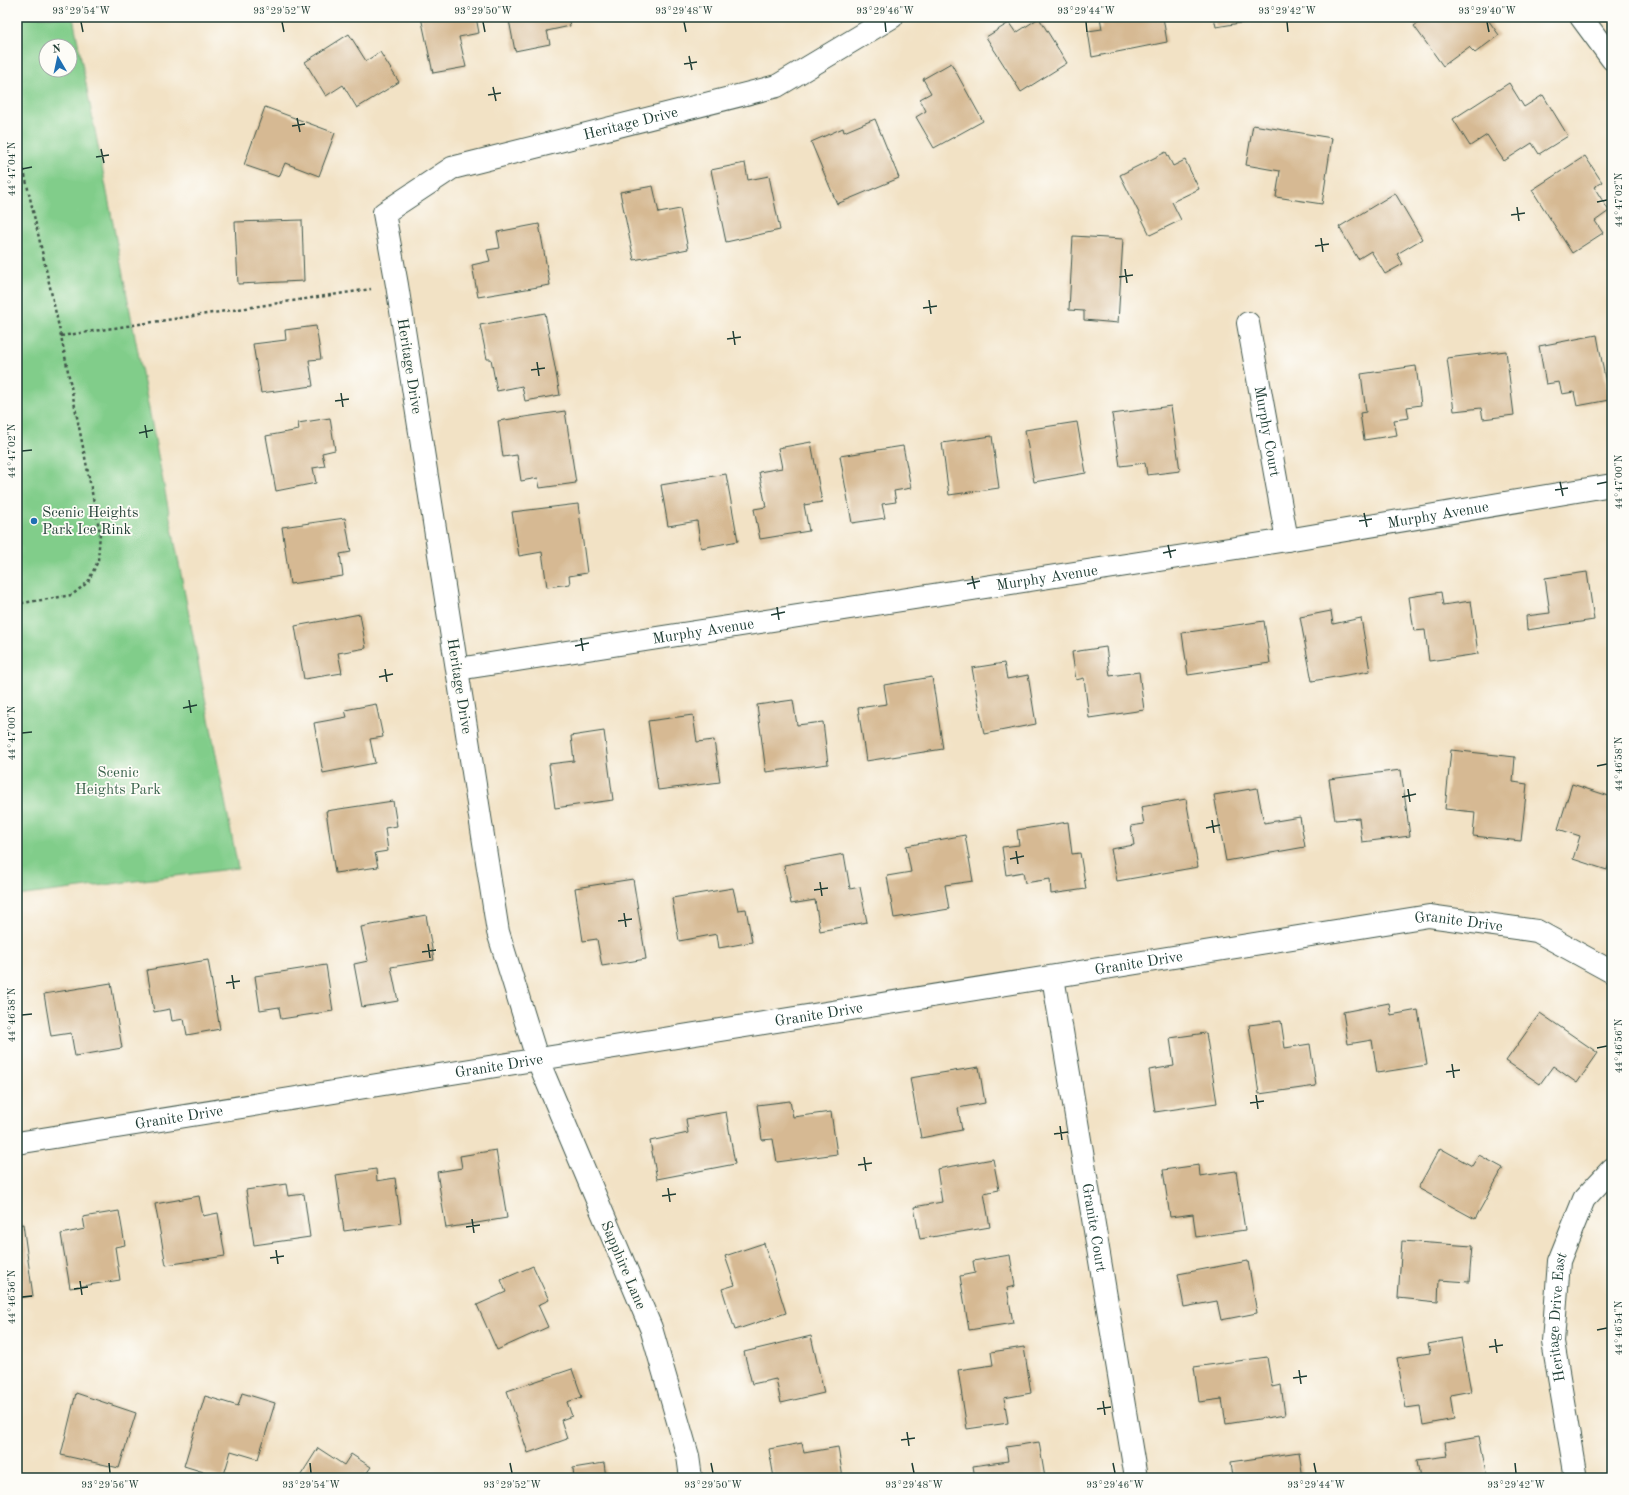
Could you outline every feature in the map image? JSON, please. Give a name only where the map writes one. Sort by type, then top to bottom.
[{"type":"street","name":"Heritage Drive","points":[[537,1058],[498,932],[458,669],[397,285],[384,213],[452,168],[777,86],[892,17]]},
{"type":"street","points":[[1581,17],[1612,59]]},
{"type":"street","name":"Murphy Court","points":[[1248,324],[1287,540]]},
{"type":"street","name":"Murphy Avenue","points":[[458,669],[1287,540],[1612,485]]},
{"type":"street","name":"Granite Drive","points":[[17,1142],[1429,916],[1537,931],[1612,972]]},
{"type":"street","name":"Granite Court","points":[[1053,977],[1136,1478]]},
{"type":"street","name":"Sapphire Lane","points":[[537,1058],[651,1328],[688,1456],[691,1478]]},
{"type":"street","name":"Heritage Drive East","points":[[1576,1478],[1553,1342],[1559,1261],[1584,1199],[1612,1169]]},
{"type":"path","points":[[17,140],[61,336],[100,533],[98,561],[88,582],[72,595],[17,604]]},
{"type":"path","points":[[61,336],[397,285]]},
{"type":"green space","name":"Scenic Heights Park","points":[[17,17],[73,17],[77,38],[38,38],[38,78],[78,78],[78,43],[238,868],[17,896]]},
{"type":"building","points":[[421,17],[476,17],[479,33],[459,37],[466,67],[433,73]]},
{"type":"building","points":[[517,17],[568,17],[570,26],[547,31],[550,44],[515,51],[509,20],[518,18]]},
{"type":"building","points":[[1100,17],[1163,17],[1167,42],[1092,57],[1088,31],[1102,29]]},
{"type":"building","points":[[1214,17],[1270,17],[1270,18],[1216,27]]},
{"type":"building","points":[[1426,17],[1486,17],[1499,35],[1475,53],[1469,47],[1443,66],[1414,26]]},
{"type":"building","points":[[1039,18],[1067,63],[1021,92],[986,37],[1009,23],[1016,33]]},
{"type":"building","points":[[349,34],[366,61],[380,52],[399,82],[357,108],[343,85],[326,96],[305,62]]},
{"type":"building","points":[[951,63],[983,121],[934,148],[916,117],[926,111],[920,99],[931,93],[923,79]]},
{"type":"building","points":[[1509,83],[1524,107],[1543,95],[1568,136],[1539,154],[1532,143],[1504,161],[1487,135],[1470,146],[1453,119]]},
{"type":"building","points":[[265,107],[335,133],[319,176],[285,163],[279,177],[244,165]]},
{"type":"building","points":[[875,119],[899,178],[837,204],[811,142],[843,128],[844,132]]},
{"type":"building","points":[[1253,125],[1332,138],[1322,204],[1276,197],[1280,171],[1246,165]]},
{"type":"building","points":[[1166,152],[1173,166],[1185,160],[1199,189],[1172,202],[1181,220],[1150,235],[1120,175]]},
{"type":"building","points":[[1585,156],[1602,182],[1594,187],[1609,211],[1595,221],[1603,233],[1572,253],[1532,190]]},
{"type":"building","points":[[745,163],[748,180],[769,176],[780,230],[726,242],[711,170]]},
{"type":"building","points":[[653,186],[659,213],[680,209],[688,249],[634,260],[620,192]]},
{"type":"building","points":[[1395,193],[1422,239],[1397,254],[1403,264],[1385,274],[1371,251],[1358,259],[1339,227]]},
{"type":"building","points":[[302,220],[304,281],[238,284],[235,222]]},
{"type":"building","points":[[539,224],[550,285],[478,297],[472,265],[490,261],[487,250],[500,248],[497,232]]},
{"type":"building","points":[[1073,236],[1123,239],[1118,323],[1084,320],[1084,311],[1069,310]]},
{"type":"building","points":[[545,313],[560,395],[525,401],[522,386],[497,391],[491,359],[487,359],[480,325]]},
{"type":"building","points":[[316,326],[321,359],[309,360],[313,386],[261,393],[253,344],[286,340],[285,330]]},
{"type":"building","points":[[1597,335],[1609,400],[1577,406],[1574,392],[1562,394],[1559,382],[1546,384],[1539,346]]},
{"type":"building","points":[[1506,351],[1514,415],[1483,419],[1481,408],[1454,411],[1447,358]]},
{"type":"building","points":[[1416,366],[1421,405],[1407,407],[1409,418],[1394,420],[1397,435],[1364,440],[1360,413],[1366,412],[1361,374]]},
{"type":"building","points":[[1171,406],[1180,471],[1147,475],[1145,463],[1120,466],[1112,414]]},
{"type":"building","points":[[565,411],[576,483],[540,488],[538,478],[521,481],[517,455],[503,457],[498,421]]},
{"type":"building","points":[[330,418],[335,450],[322,453],[325,466],[313,468],[316,483],[276,491],[266,436],[299,430],[298,423]]},
{"type":"building","points":[[1077,422],[1086,473],[1034,482],[1025,430]]},
{"type":"building","points":[[992,436],[999,488],[949,495],[942,443]]},
{"type":"building","points":[[811,442],[822,502],[804,505],[809,531],[760,539],[754,509],[766,507],[759,472],[782,468],[778,448]]},
{"type":"building","points":[[903,446],[911,488],[894,491],[896,502],[882,504],[885,518],[852,523],[840,456]]},
{"type":"building","points":[[726,474],[738,541],[701,548],[697,521],[668,526],[661,485]]},
{"type":"building","points":[[578,504],[587,573],[569,576],[570,584],[547,587],[542,552],[519,556],[512,512]]},
{"type":"building","points":[[345,518],[351,552],[340,554],[343,576],[290,584],[282,527]]},
{"type":"building","points":[[1587,572],[1594,620],[1527,630],[1526,616],[1550,613],[1545,578]]},
{"type":"building","points":[[1441,592],[1443,605],[1471,601],[1478,654],[1429,661],[1425,630],[1414,631],[1409,597]]},
{"type":"building","points":[[1331,611],[1333,624],[1361,618],[1370,671],[1312,681],[1300,617]]},
{"type":"building","points":[[360,614],[366,648],[338,653],[342,673],[304,679],[295,626]]},
{"type":"building","points":[[1264,621],[1270,663],[1188,675],[1182,633]]},
{"type":"building","points":[[1106,647],[1110,676],[1139,672],[1144,710],[1089,718],[1084,678],[1076,680],[1072,652]]},
{"type":"building","points":[[1004,663],[1007,679],[1028,675],[1036,724],[984,734],[972,668]]},
{"type":"building","points":[[932,677],[943,749],[866,761],[858,708],[887,704],[884,685]]},
{"type":"building","points":[[793,700],[797,725],[823,722],[828,764],[766,772],[757,705]]},
{"type":"building","points":[[376,704],[383,737],[370,739],[375,763],[323,773],[314,723],[347,717],[345,710]]},
{"type":"building","points":[[693,715],[697,742],[714,740],[720,782],[658,790],[648,721]]},
{"type":"building","points":[[604,731],[613,800],[555,808],[549,764],[574,761],[571,736]]},
{"type":"building","points":[[1451,750],[1515,757],[1513,782],[1527,784],[1521,841],[1473,836],[1475,812],[1445,809]]},
{"type":"building","points":[[1401,770],[1410,836],[1362,842],[1359,818],[1335,820],[1329,779]]},
{"type":"building","points":[[1572,784],[1612,797],[1612,854],[1607,870],[1573,859],[1580,836],[1558,829]]},
{"type":"building","points":[[1257,788],[1264,823],[1300,817],[1305,847],[1226,861],[1214,795]]},
{"type":"building","points":[[1186,799],[1198,867],[1117,881],[1111,849],[1134,845],[1131,826],[1144,824],[1141,807]]},
{"type":"building","points":[[393,801],[397,826],[385,828],[388,851],[375,853],[378,867],[335,873],[326,811]]},
{"type":"building","points":[[1068,822],[1072,854],[1080,853],[1086,889],[1051,894],[1050,879],[1025,883],[1023,872],[1006,875],[1002,847],[1019,845],[1017,830]]},
{"type":"building","points":[[965,835],[973,881],[945,885],[949,909],[894,918],[887,876],[911,872],[906,846]]},
{"type":"building","points":[[844,854],[850,889],[860,887],[867,922],[820,931],[815,900],[791,904],[784,865]]},
{"type":"building","points":[[633,879],[646,959],[602,966],[597,939],[583,941],[575,888]]},
{"type":"building","points":[[733,888],[738,910],[746,909],[752,942],[719,948],[717,934],[679,941],[672,898]]},
{"type":"building","points":[[426,915],[434,960],[391,967],[398,1001],[362,1007],[354,964],[368,961],[361,927]]},
{"type":"building","points":[[208,960],[220,1029],[187,1035],[184,1019],[172,1021],[170,1009],[154,1012],[147,970]]},
{"type":"building","points":[[326,965],[333,1011],[281,1019],[279,1007],[260,1010],[255,976]]},
{"type":"building","points":[[111,983],[122,1048],[75,1056],[71,1033],[51,1036],[44,994]]},
{"type":"building","points":[[1389,1003],[1391,1015],[1418,1010],[1427,1065],[1377,1073],[1372,1040],[1348,1044],[1343,1012]]},
{"type":"building","points":[[1540,1013],[1598,1053],[1577,1083],[1553,1066],[1540,1084],[1506,1061]]},
{"type":"building","points":[[1281,1021],[1285,1048],[1310,1044],[1316,1086],[1259,1094],[1249,1025]]},
{"type":"building","points":[[1206,1033],[1217,1103],[1155,1112],[1149,1070],[1174,1066],[1170,1038]]},
{"type":"building","points":[[979,1067],[985,1103],[958,1108],[962,1130],[921,1138],[910,1078]]},
{"type":"building","points":[[790,1101],[793,1117],[831,1112],[837,1154],[777,1162],[773,1139],[762,1140],[757,1105]]},
{"type":"building","points":[[726,1112],[735,1164],[657,1179],[650,1141],[688,1133],[686,1119]]},
{"type":"building","points":[[1440,1148],[1472,1166],[1479,1155],[1503,1168],[1475,1219],[1418,1188]]},
{"type":"building","points":[[496,1150],[507,1218],[446,1228],[437,1172],[462,1168],[460,1156]]},
{"type":"building","points":[[993,1159],[999,1190],[984,1193],[990,1227],[920,1239],[914,1207],[942,1202],[937,1169]]},
{"type":"building","points":[[1199,1165],[1200,1176],[1236,1171],[1245,1230],[1196,1237],[1193,1214],[1170,1217],[1163,1170]]},
{"type":"building","points":[[376,1169],[377,1181],[395,1178],[401,1223],[344,1231],[336,1175]]},
{"type":"building","points":[[286,1184],[288,1196],[304,1194],[310,1237],[254,1245],[246,1190]]},
{"type":"building","points":[[199,1196],[203,1216],[218,1213],[225,1256],[166,1265],[155,1204]]},
{"type":"building","points":[[119,1211],[125,1245],[115,1247],[120,1280],[70,1288],[61,1234],[85,1229],[83,1217]]},
{"type":"building","points":[[23,1224],[33,1296],[17,1298],[17,1225]]},
{"type":"building","points":[[1402,1241],[1472,1246],[1469,1282],[1439,1280],[1438,1302],[1398,1298]]},
{"type":"building","points":[[764,1243],[786,1313],[735,1330],[722,1289],[735,1285],[725,1256]]},
{"type":"building","points":[[1010,1255],[1015,1286],[1007,1288],[1013,1323],[969,1330],[960,1276],[975,1273],[973,1261]]},
{"type":"building","points":[[1248,1261],[1257,1313],[1221,1320],[1217,1301],[1184,1307],[1178,1274]]},
{"type":"building","points":[[533,1266],[549,1300],[538,1305],[548,1327],[497,1350],[477,1305],[506,1292],[501,1280]]},
{"type":"building","points":[[811,1336],[824,1393],[781,1403],[776,1379],[752,1384],[744,1352]]},
{"type":"building","points":[[1461,1338],[1471,1391],[1450,1395],[1454,1419],[1423,1425],[1420,1406],[1406,1408],[1397,1358],[1430,1353],[1428,1344]]},
{"type":"building","points":[[1024,1347],[1031,1393],[1004,1398],[1008,1423],[967,1429],[958,1370],[993,1365],[991,1352]]},
{"type":"building","points":[[1267,1357],[1272,1387],[1281,1385],[1285,1415],[1226,1424],[1222,1399],[1199,1402],[1194,1367]]},
{"type":"building","points":[[572,1369],[582,1397],[567,1402],[572,1416],[561,1420],[567,1439],[528,1453],[507,1391]]},
{"type":"building","points":[[76,1393],[136,1413],[119,1468],[61,1455]]},
{"type":"building","points":[[242,1393],[275,1403],[258,1459],[231,1451],[223,1478],[184,1466],[205,1396],[238,1406]]},
{"type":"building","points":[[1479,1436],[1487,1478],[1420,1478],[1417,1460],[1447,1456],[1445,1442]]},
{"type":"building","points":[[1039,1442],[1045,1478],[975,1478],[973,1466],[1008,1461],[1006,1447]]},
{"type":"building","points":[[802,1443],[804,1453],[838,1447],[843,1478],[774,1478],[769,1449]]},
{"type":"building","points":[[318,1448],[344,1465],[351,1454],[371,1467],[363,1478],[299,1478]]},
{"type":"building","points":[[1299,1452],[1303,1478],[1233,1478],[1231,1462]]},
{"type":"building","points":[[604,1463],[606,1478],[574,1478],[573,1468]]},
{"type":"place","name":"Scenic Heights Park Ice Rink","points":[[34,521]]}]
